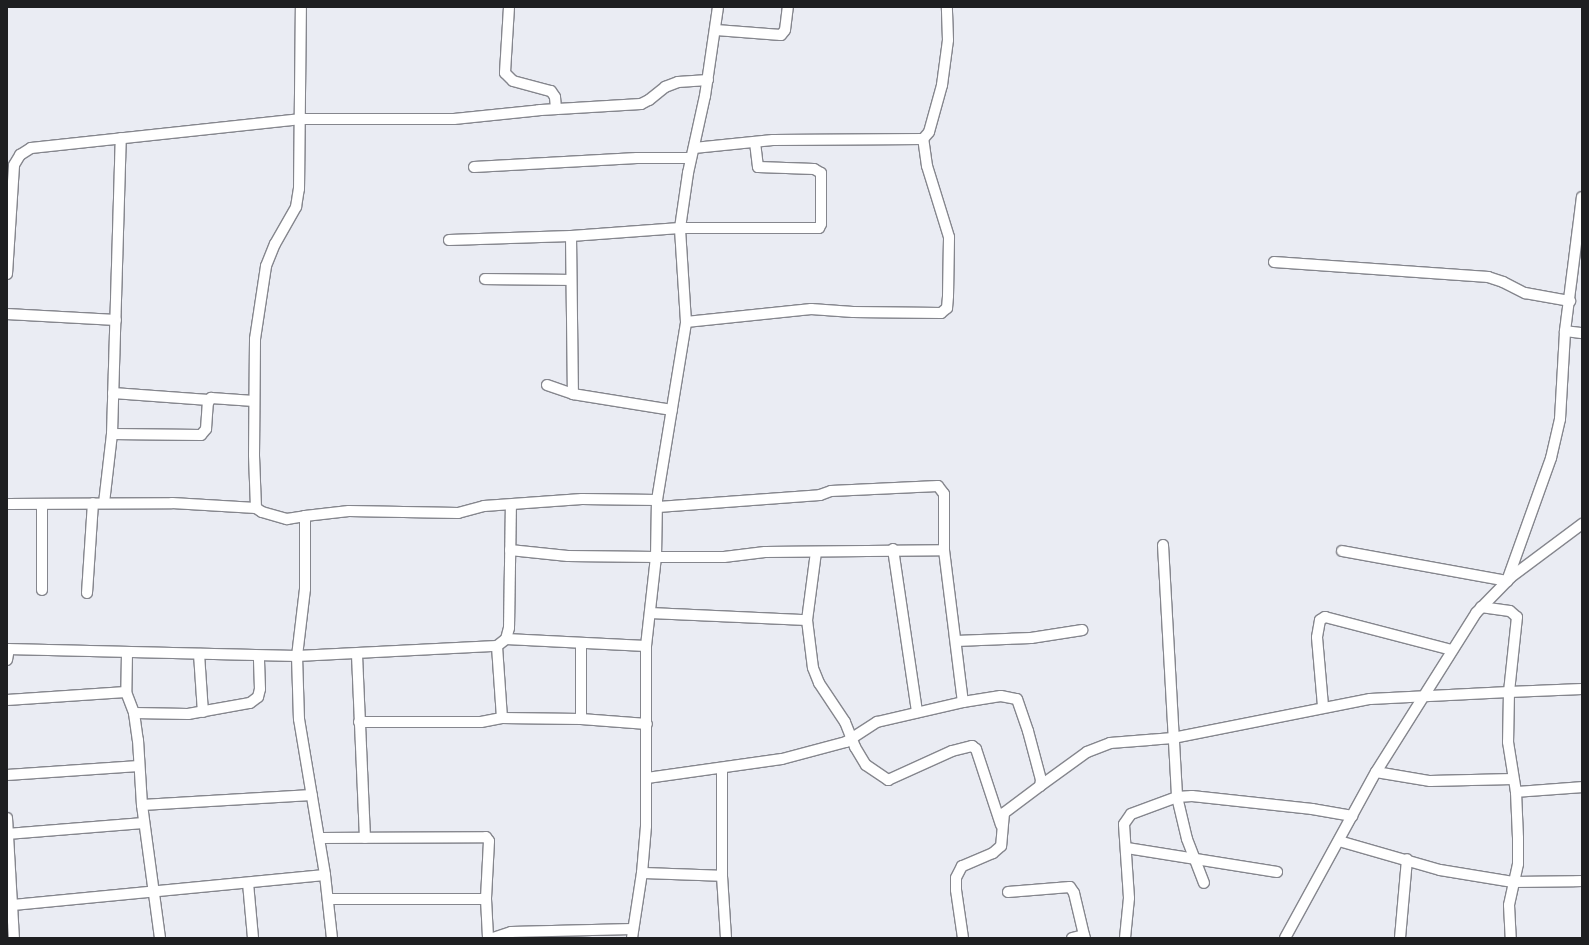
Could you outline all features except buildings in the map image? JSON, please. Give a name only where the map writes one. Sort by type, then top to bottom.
[{"type":"street","points":[[256,508],[254,401],[255,340],[266,266],[275,244],[296,207],[299,189],[301,119],[301,7]]},
{"type":"street","points":[[509,7],[505,73],[513,81],[552,91],[555,97],[556,109]]},
{"type":"street","points":[[493,938],[511,932],[532,931],[632,934],[642,873],[647,778],[646,646],[656,557],[657,504],[686,322],[680,228],[690,158],[694,148],[708,80],[718,7]]},
{"type":"street","points":[[716,30],[781,35],[785,30],[788,7]]},
{"type":"street","points":[[686,322],[811,309],[853,312],[941,313],[946,308],[948,296],[949,237],[927,166],[923,139],[929,132],[942,85],[948,40],[947,7]]},
{"type":"street","points":[[7,274],[14,170],[20,154],[30,148],[301,119],[454,119],[556,109],[640,104],[649,100],[665,87],[678,82],[708,80]]},
{"type":"street","points":[[104,503],[112,434],[121,138]]},
{"type":"street","points":[[694,148],[755,142],[835,138],[923,139]]},
{"type":"street","points":[[449,240],[571,236],[680,228],[816,229],[821,227],[821,173],[814,169],[758,167],[755,142]]},
{"type":"street","points":[[474,168],[637,158],[690,158]]},
{"type":"street","points":[[1507,581],[1551,458],[1560,419],[1565,331],[1582,197]]},
{"type":"street","points":[[571,236],[572,394]]},
{"type":"street","points":[[1274,262],[1488,278],[1503,282],[1524,293],[1570,301]]},
{"type":"street","points":[[485,279],[572,280]]},
{"type":"street","points":[[7,314],[116,320]]},
{"type":"street","points":[[1565,331],[1582,333]]},
{"type":"street","points":[[547,385],[572,394],[672,410]]},
{"type":"street","points":[[113,393],[209,400],[214,398],[254,401]]},
{"type":"street","points":[[112,434],[201,435],[206,429],[209,400]]},
{"type":"street","points":[[7,504],[104,503],[256,508],[262,512],[287,519],[349,511],[458,513],[484,506],[511,506],[582,499],[657,504],[820,495],[831,491],[938,486],[944,494],[944,550],[963,702]]},
{"type":"street","points":[[87,593],[93,503]]},
{"type":"street","points":[[42,504],[42,590]]},
{"type":"street","points":[[7,660],[8,649],[297,656],[357,655],[497,646],[506,639],[509,628],[511,506]]},
{"type":"street","points":[[305,516],[305,589],[297,656],[299,719],[325,875],[332,938]]},
{"type":"street","points":[[1285,938],[1376,772],[1452,650],[1481,607],[1507,581],[1582,524]]},
{"type":"street","points":[[1163,545],[1177,797],[1187,839],[1204,883]]},
{"type":"street","points":[[510,550],[568,556],[656,557],[893,549],[944,550]]},
{"type":"street","points":[[893,549],[917,712]]},
{"type":"street","points":[[1342,551],[1507,581]]},
{"type":"street","points":[[816,552],[807,620],[813,668],[819,683],[846,722],[852,739],[866,765],[888,780],[952,751],[972,746],[976,749],[1001,826]]},
{"type":"street","points":[[1481,607],[1510,611],[1517,617],[1509,692],[1508,742],[1516,792],[1518,864],[1509,905],[1511,938]]},
{"type":"street","points":[[650,613],[807,620]]},
{"type":"street","points":[[1323,706],[1317,638],[1320,620],[1325,617],[1452,650]]},
{"type":"street","points":[[956,641],[1031,638],[1082,630]]},
{"type":"street","points":[[506,639],[646,646]]},
{"type":"street","points":[[581,643],[581,719]]},
{"type":"street","points":[[497,646],[502,718]]},
{"type":"street","points":[[127,653],[126,692],[134,713],[144,823],[160,938]]},
{"type":"street","points":[[199,654],[203,712]]},
{"type":"street","points":[[357,655],[365,838]]},
{"type":"street","points":[[134,713],[171,715],[203,712],[255,700],[260,688],[259,656]]},
{"type":"street","points":[[963,938],[956,878],[962,866],[993,853],[1001,846],[1001,826],[1004,813],[1040,786],[1100,746],[1173,738],[1237,727],[1323,706],[1402,695],[1423,696],[1582,689]]},
{"type":"street","points":[[7,700],[126,692]]},
{"type":"street","points":[[647,778],[722,769],[782,759],[852,739],[857,732],[877,722],[963,702],[1001,696],[1017,699],[1028,731],[1041,780],[1040,786]]},
{"type":"street","points":[[359,722],[481,722],[502,718],[581,719],[647,724]]},
{"type":"street","points":[[7,776],[139,766]]},
{"type":"street","points":[[722,769],[722,876],[726,938]]},
{"type":"street","points":[[1376,772],[1430,781],[1513,779]]},
{"type":"street","points":[[1516,792],[1582,787]]},
{"type":"street","points":[[142,805],[312,795]]},
{"type":"street","points":[[1125,938],[1128,920],[1127,848],[1124,824],[1128,816],[1177,797],[1225,799],[1352,816]]},
{"type":"street","points":[[7,818],[14,938]]},
{"type":"street","points":[[8,834],[144,823]]},
{"type":"street","points":[[319,838],[486,837],[489,841],[486,899],[488,938]]},
{"type":"street","points":[[1339,841],[1440,870],[1513,882],[1582,881]]},
{"type":"street","points":[[1127,848],[1277,872]]},
{"type":"street","points":[[1400,938],[1407,860]]},
{"type":"street","points":[[642,873],[722,876]]},
{"type":"street","points":[[13,905],[325,875]]},
{"type":"street","points":[[248,883],[253,938]]},
{"type":"street","points":[[1008,892],[1070,887],[1074,893],[1084,937],[1072,938]]},
{"type":"street","points":[[328,899],[486,899]]}]
